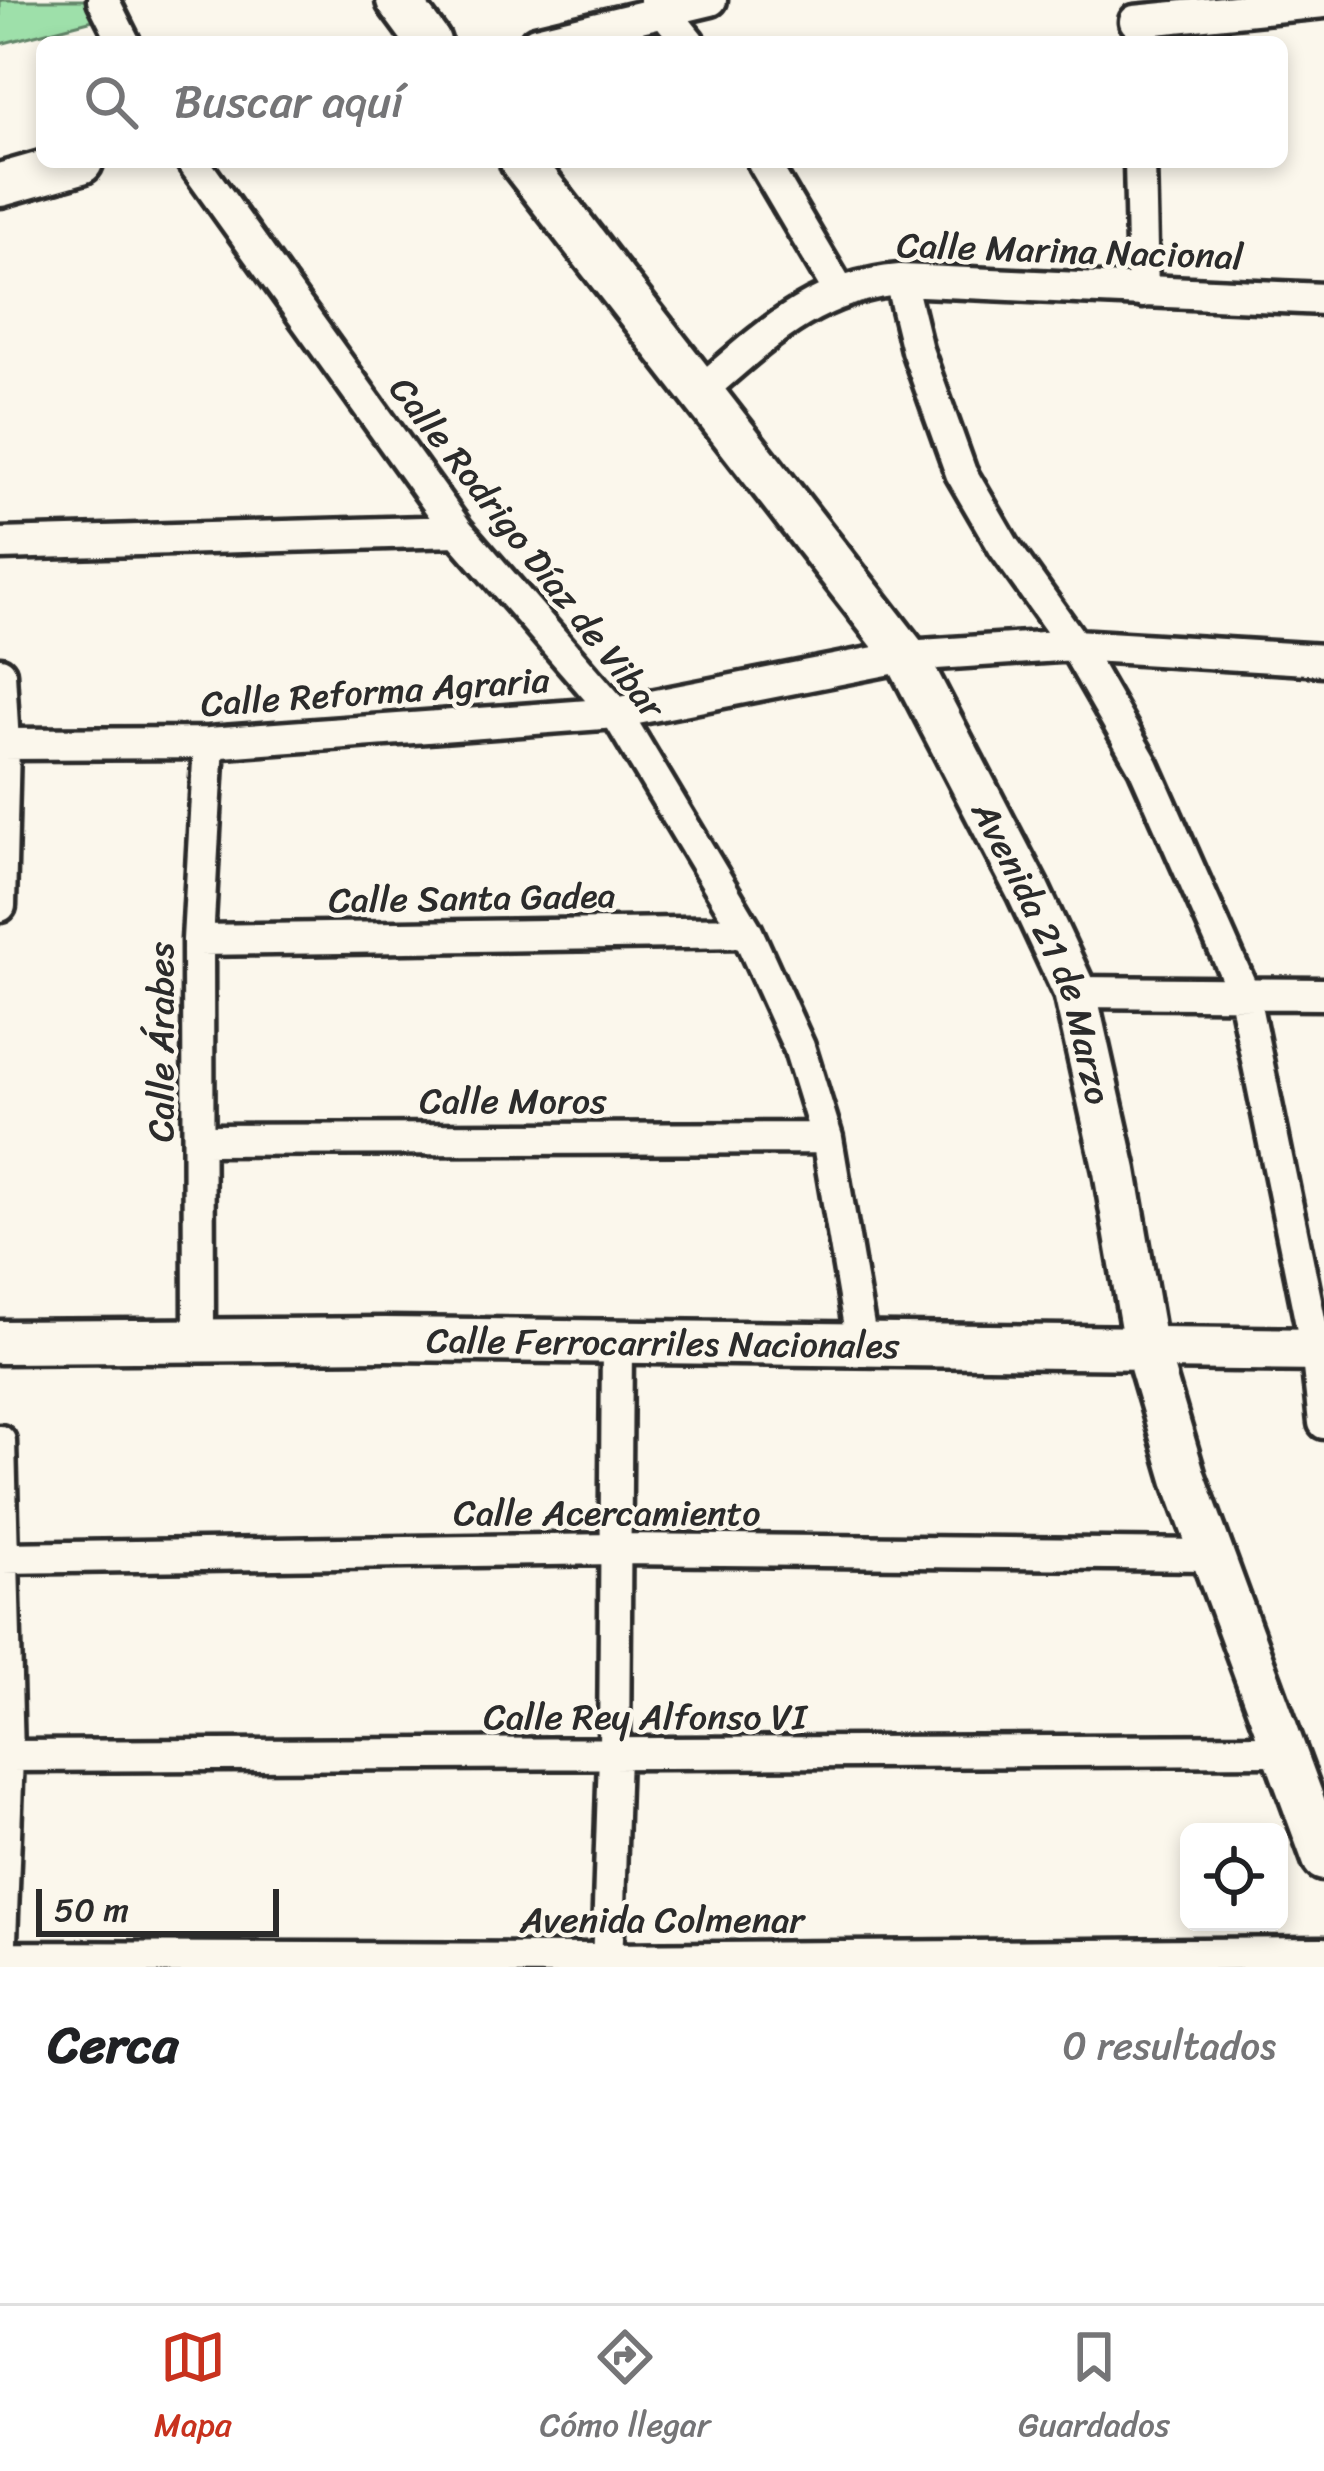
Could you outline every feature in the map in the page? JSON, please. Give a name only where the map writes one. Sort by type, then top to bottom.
[{"type":"street","points":[[103,0],[121,36]]},
{"type":"street","points":[[398,0],[425,36]]},
{"type":"street","points":[[557,36],[660,6],[711,0]]},
{"type":"street","points":[[1133,21],[1324,2]]},
{"type":"street","points":[[660,6],[684,36]]},
{"type":"street","points":[[0,185],[60,168]]},
{"type":"street","name":"Calle Rodrigo Díaz de Vibar","points":[[197,168],[458,531],[616,712],[747,932],[799,1047],[827,1138],[862,1344]]},
{"type":"street","name":"Avenida 21 de Marzo","points":[[527,168],[906,656],[982,797],[1076,992],[1115,1171],[1145,1345],[1184,1478],[1324,1859]]},
{"type":"street","points":[[767,168],[839,291]]},
{"type":"street","points":[[1140,168],[1143,292]]},
{"type":"street","points":[[900,280],[916,350],[961,473],[1004,548],[1074,645],[1144,767],[1244,991],[1320,1350],[1324,1423]]},
{"type":"street","name":"Calle Marina Nacional","points":[[702,389],[799,312],[839,291],[900,280],[1324,299]]},
{"type":"street","points":[[0,544],[458,531]]},
{"type":"street","name":"Calle Reforma Agraria","points":[[2,744],[209,743],[616,712],[906,656],[1074,645],[1324,660]]},
{"type":"street","points":[[0,673],[0,906]]},
{"type":"street","name":"Calle Árabes","points":[[199,1341],[198,940],[209,743]]},
{"type":"street","name":"Calle Santa Gadea","points":[[198,940],[747,932]]},
{"type":"street","points":[[1076,992],[1324,994]]},
{"type":"street","name":"Calle Moros","points":[[199,1140],[827,1138]]},
{"type":"street","name":"Calle Ferrocarriles Nacionales","points":[[0,1342],[1145,1345],[1320,1350]]},
{"type":"street","points":[[607,1963],[614,1755],[617,1343]]},
{"type":"street","points":[[0,1441],[8,1756],[0,1967]]},
{"type":"street","name":"Calle Acercamiento","points":[[2,1558],[616,1549],[1212,1555]]},
{"type":"street","name":"Calle Rey Alfonso VI","points":[[8,1756],[1283,1750]]},
{"type":"street","name":"Avenida Colmenar","points":[[0,1957],[607,1963],[1324,1953]]},
{"type":"green space","points":[[0,0],[87,0],[97,19],[0,44]]}]
